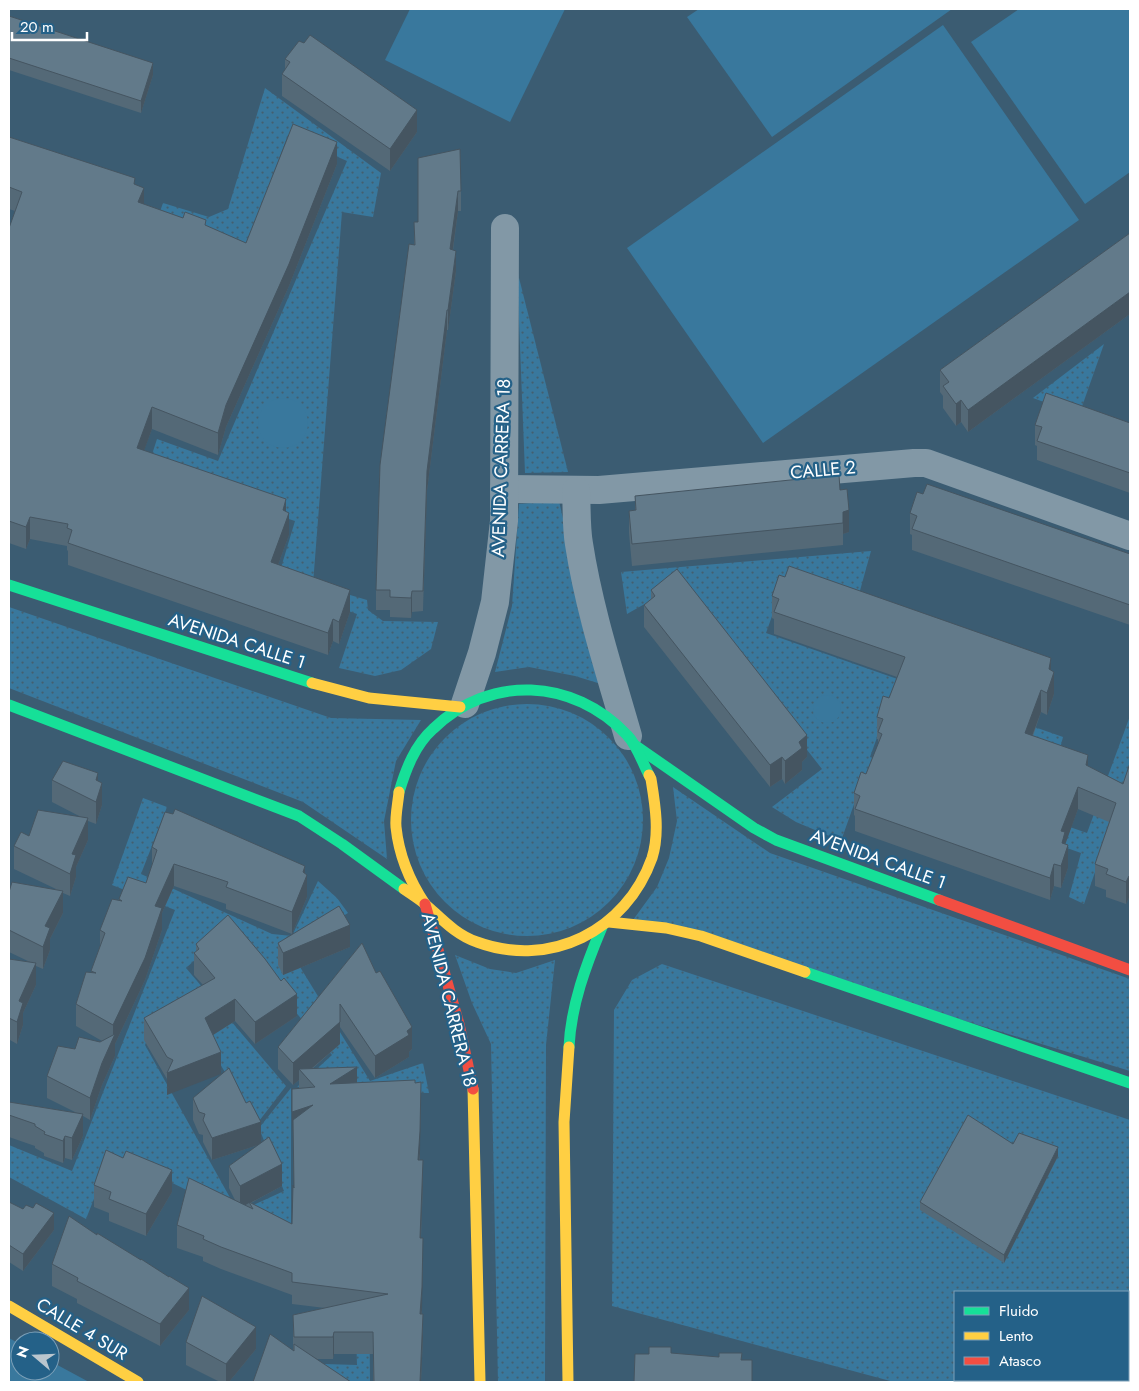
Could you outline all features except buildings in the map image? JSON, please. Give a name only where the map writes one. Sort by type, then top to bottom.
[{"type":"main road","name":"AVENIDA CALLE 1","points":[[9,585],[326,688],[369,698],[463,705]]},
{"type":"main road","points":[[463,705],[499,692],[535,689],[570,696],[602,712],[630,740],[651,779],[658,818],[652,857],[635,892],[605,925],[585,968],[570,1028],[564,1122],[568,1382]]},
{"type":"main road","points":[[9,705],[299,816],[342,844],[425,904],[449,927],[476,942],[506,950],[536,951],[566,945],[605,925],[666,928],[700,936],[1130,1083]]},
{"type":"main road","name":"AVENIDA CARRERA 18","points":[[463,705],[432,729],[411,758],[399,791],[396,826],[402,861],[412,884],[425,904],[459,1024],[473,1088],[480,1382]]},
{"type":"main road","name":"AVENIDA CALLE 1","points":[[630,740],[754,828],[776,840],[1130,970]]},
{"type":"main road","name":"CALLE 4 SUR","points":[[9,1306],[138,1382]]},
{"type":"street","name":"AVENIDA CARRERA 18","points":[[463,705],[482,653],[494,602],[504,520],[504,228]]},
{"type":"street","name":"CALLE 2","points":[[504,489],[576,491],[926,463],[1130,536]]},
{"type":"street","points":[[576,491],[578,542],[598,630],[630,740]]},
{"type":"shaded area","points":[[410,9],[565,9],[510,122],[385,60]]},
{"type":"shaded area","points":[[699,9],[952,9],[772,137],[687,17]]},
{"type":"shaded area","points":[[1019,9],[1130,9],[1130,172],[1085,204],[971,42]]},
{"type":"shaded area","points":[[943,25],[1079,220],[763,443],[627,248]]},
{"type":"shaded area","points":[[265,88],[381,173],[373,217],[342,212],[313,584],[367,600],[368,610],[383,621],[438,622],[431,649],[401,670],[375,676],[339,668],[357,614],[69,514],[280,571],[295,521],[146,473],[157,439],[218,461],[347,161],[288,135],[243,255],[156,223],[163,203],[209,217],[228,209]]},
{"type":"shaded area","points":[[517,270],[568,472],[525,473]]},
{"type":"shaded area","points":[[1104,344],[1079,415],[1033,398]]},
{"type":"shaded area","points":[[283,398],[293,400],[301,405],[306,413],[308,423],[306,433],[301,441],[293,446],[283,448],[273,446],[265,441],[260,433],[258,423],[260,413],[265,405],[273,400]]},
{"type":"shaded area","points":[[559,501],[601,684],[575,676],[529,667],[495,672],[512,606],[519,504]]},
{"type":"shaded area","points":[[871,551],[856,605],[783,585],[766,633],[1063,737],[1057,760],[889,704],[870,757],[1087,833],[1130,716],[1130,771],[1084,904],[1069,897],[1081,853],[864,776],[841,841],[796,822],[772,807],[822,769],[678,585],[627,614],[621,572]]},
{"type":"shaded area","points":[[9,607],[331,718],[421,720],[396,761],[384,821],[387,859],[303,802],[9,688]]},
{"type":"shaded area","points":[[827,695],[837,699],[841,709],[837,719],[827,723],[817,719],[813,709],[817,699]]},
{"type":"shaded area","points":[[527,704],[550,706],[582,718],[601,730],[617,746],[629,765],[638,786],[643,820],[641,843],[629,875],[617,894],[601,910],[582,922],[561,931],[527,936],[504,934],[472,922],[453,910],[437,894],[425,875],[416,854],[411,820],[413,797],[425,765],[437,746],[453,730],[472,718],[493,709]]},
{"type":"shaded area","points":[[673,787],[770,853],[1130,979],[1130,1071],[633,920],[657,887],[669,858],[677,821]]},
{"type":"shaded area","points":[[143,798],[167,807],[141,874],[272,934],[292,936],[318,881],[337,898],[348,913],[289,949],[370,1081],[423,1063],[429,1093],[367,1092],[370,1382],[322,1382],[290,1363],[357,1365],[349,1085],[297,1087],[332,1055],[227,931],[186,968],[286,1086],[256,1125],[189,1011],[151,1031],[145,1045],[238,1212],[284,1191],[259,1128],[291,1088],[291,1242],[112,1153],[86,1219],[9,1177],[9,1145],[72,1171],[175,910],[112,885]]},
{"type":"shaded area","points":[[455,955],[490,969],[516,973],[555,960],[546,1045],[545,1382],[498,1382],[491,1044],[472,1003]]},
{"type":"shaded area","points":[[662,964],[1130,1120],[1130,1328],[1129,1291],[954,1291],[954,1381],[1062,1381],[894,1382],[612,1306],[614,1010],[632,980]]},
{"type":"shaded area","points":[[9,1338],[10,1381],[60,1381],[60,1366],[89,1382],[9,1382]]},
{"type":"traffic: fast","points":[[9,585],[312,683]]},
{"type":"traffic: fast","points":[[399,792],[408,766],[421,742],[433,729],[455,711],[480,699],[505,692],[531,690],[557,694],[582,702],[605,716],[631,739],[649,775]]},
{"type":"traffic: fast","points":[[9,705],[299,816],[342,844],[404,889]]},
{"type":"traffic: fast","points":[[636,746],[754,828],[776,840],[939,900]]},
{"type":"traffic: fast","points":[[569,1047],[570,1031],[580,986],[602,927]]},
{"type":"traffic: fast","points":[[805,972],[1130,1083]]},
{"type":"traffic: slow","points":[[312,683],[369,698],[460,707]]},
{"type":"traffic: slow","points":[[404,889],[425,904],[456,931],[477,942],[504,949],[531,951],[558,947],[582,938],[604,924],[624,906],[640,884],[652,858],[656,839],[656,818],[649,775]]},
{"type":"traffic: slow","points":[[399,792],[396,814],[397,838],[402,858],[410,877],[425,904]]},
{"type":"traffic: slow","points":[[609,922],[666,928],[701,936],[805,972]]},
{"type":"traffic: slow","points":[[568,1382],[564,1122],[569,1047]]},
{"type":"traffic: slow","points":[[473,1089],[480,1382]]},
{"type":"traffic: slow","points":[[9,1306],[138,1382]]},
{"type":"traffic: jam","points":[[939,900],[1130,970]]},
{"type":"traffic: jam","points":[[425,904],[459,1024],[473,1089]]}]
